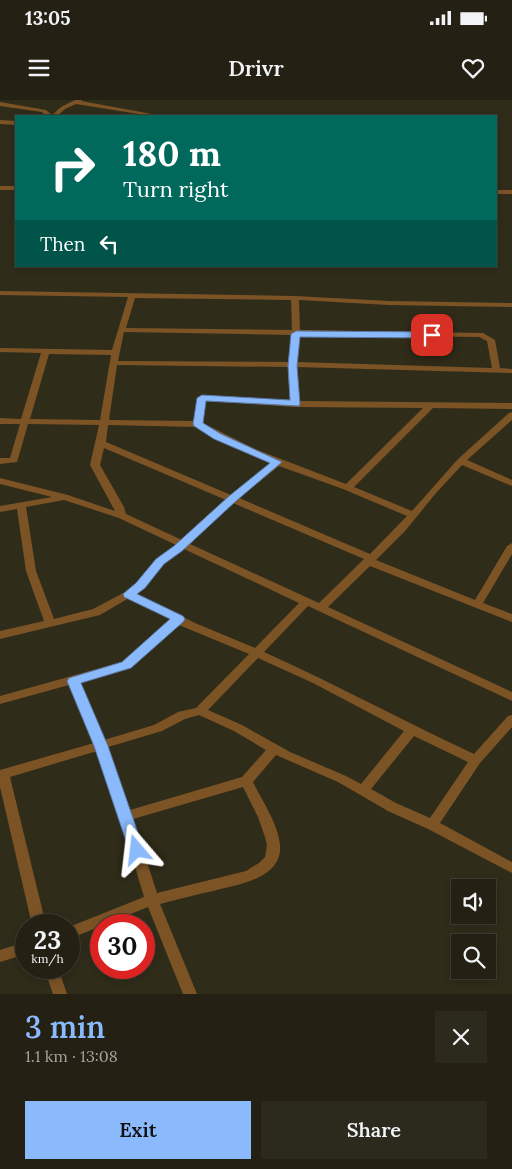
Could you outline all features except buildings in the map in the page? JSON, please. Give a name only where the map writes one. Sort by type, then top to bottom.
[{"type":"street","points":[[0,104],[44,110],[51,115],[77,101],[154,115]]},
{"type":"street","points":[[0,122],[15,123]]},
{"type":"street","points":[[0,188],[14,187]]},
{"type":"street","points":[[497,192],[512,192]]},
{"type":"street","points":[[0,293],[295,298],[370,302],[512,305]]},
{"type":"street","points":[[122,516],[119,507],[95,465],[101,443],[115,353],[132,296]]},
{"type":"street","points":[[295,298],[296,334],[292,366],[295,404]]},
{"type":"street","points":[[122,330],[296,334],[480,335],[491,340],[496,370]]},
{"type":"street","points":[[0,350],[115,353]]},
{"type":"street","points":[[0,461],[14,460],[46,351]]},
{"type":"street","points":[[114,363],[235,363],[512,371]]},
{"type":"street","points":[[198,424],[202,398],[295,404],[512,406]]},
{"type":"street","points":[[347,488],[430,405]]},
{"type":"street","points":[[321,608],[369,559],[402,529],[461,461],[512,415]]},
{"type":"street","points":[[0,421],[198,424],[218,436],[277,462],[413,515]]},
{"type":"street","points":[[101,443],[477,605],[512,618]]},
{"type":"street","points":[[461,461],[512,483]]},
{"type":"street","points":[[0,635],[96,612],[129,594],[140,586],[160,561],[277,462]]},
{"type":"street","points":[[0,481],[65,498],[122,516],[512,697]]},
{"type":"street","points":[[0,509],[20,504],[65,498]]},
{"type":"street","points":[[20,504],[31,571],[50,623]]},
{"type":"street","points":[[477,605],[512,546]]},
{"type":"street","points":[[129,594],[191,626],[255,652],[360,701],[412,730],[476,760]]},
{"type":"street","points":[[36,914],[2,774],[158,728],[182,715],[200,711],[255,652],[306,602]]},
{"type":"street","points":[[0,700],[126,665],[179,619]]},
{"type":"street","points":[[73,681],[101,746],[126,816],[152,900],[190,994]]},
{"type":"street","points":[[200,711],[238,728],[274,749],[363,790],[392,807],[432,825],[512,868]]},
{"type":"street","points":[[432,825],[476,760],[512,719]]},
{"type":"street","points":[[363,790],[412,730]]},
{"type":"street","points":[[126,816],[246,781],[274,749]]},
{"type":"street","points":[[80,929],[152,900],[249,876],[262,869],[274,854],[273,839],[246,781]]},
{"type":"street","points":[[0,956],[15,951]]},
{"type":"street","points":[[55,979],[60,994]]},
{"type":"route","points":[[137,850],[101,746],[73,681],[126,665],[179,619],[129,594],[140,586],[160,561],[178,549],[232,499],[277,462],[218,436],[198,424],[202,398],[295,404],[292,366],[296,334],[432,335]]}]
